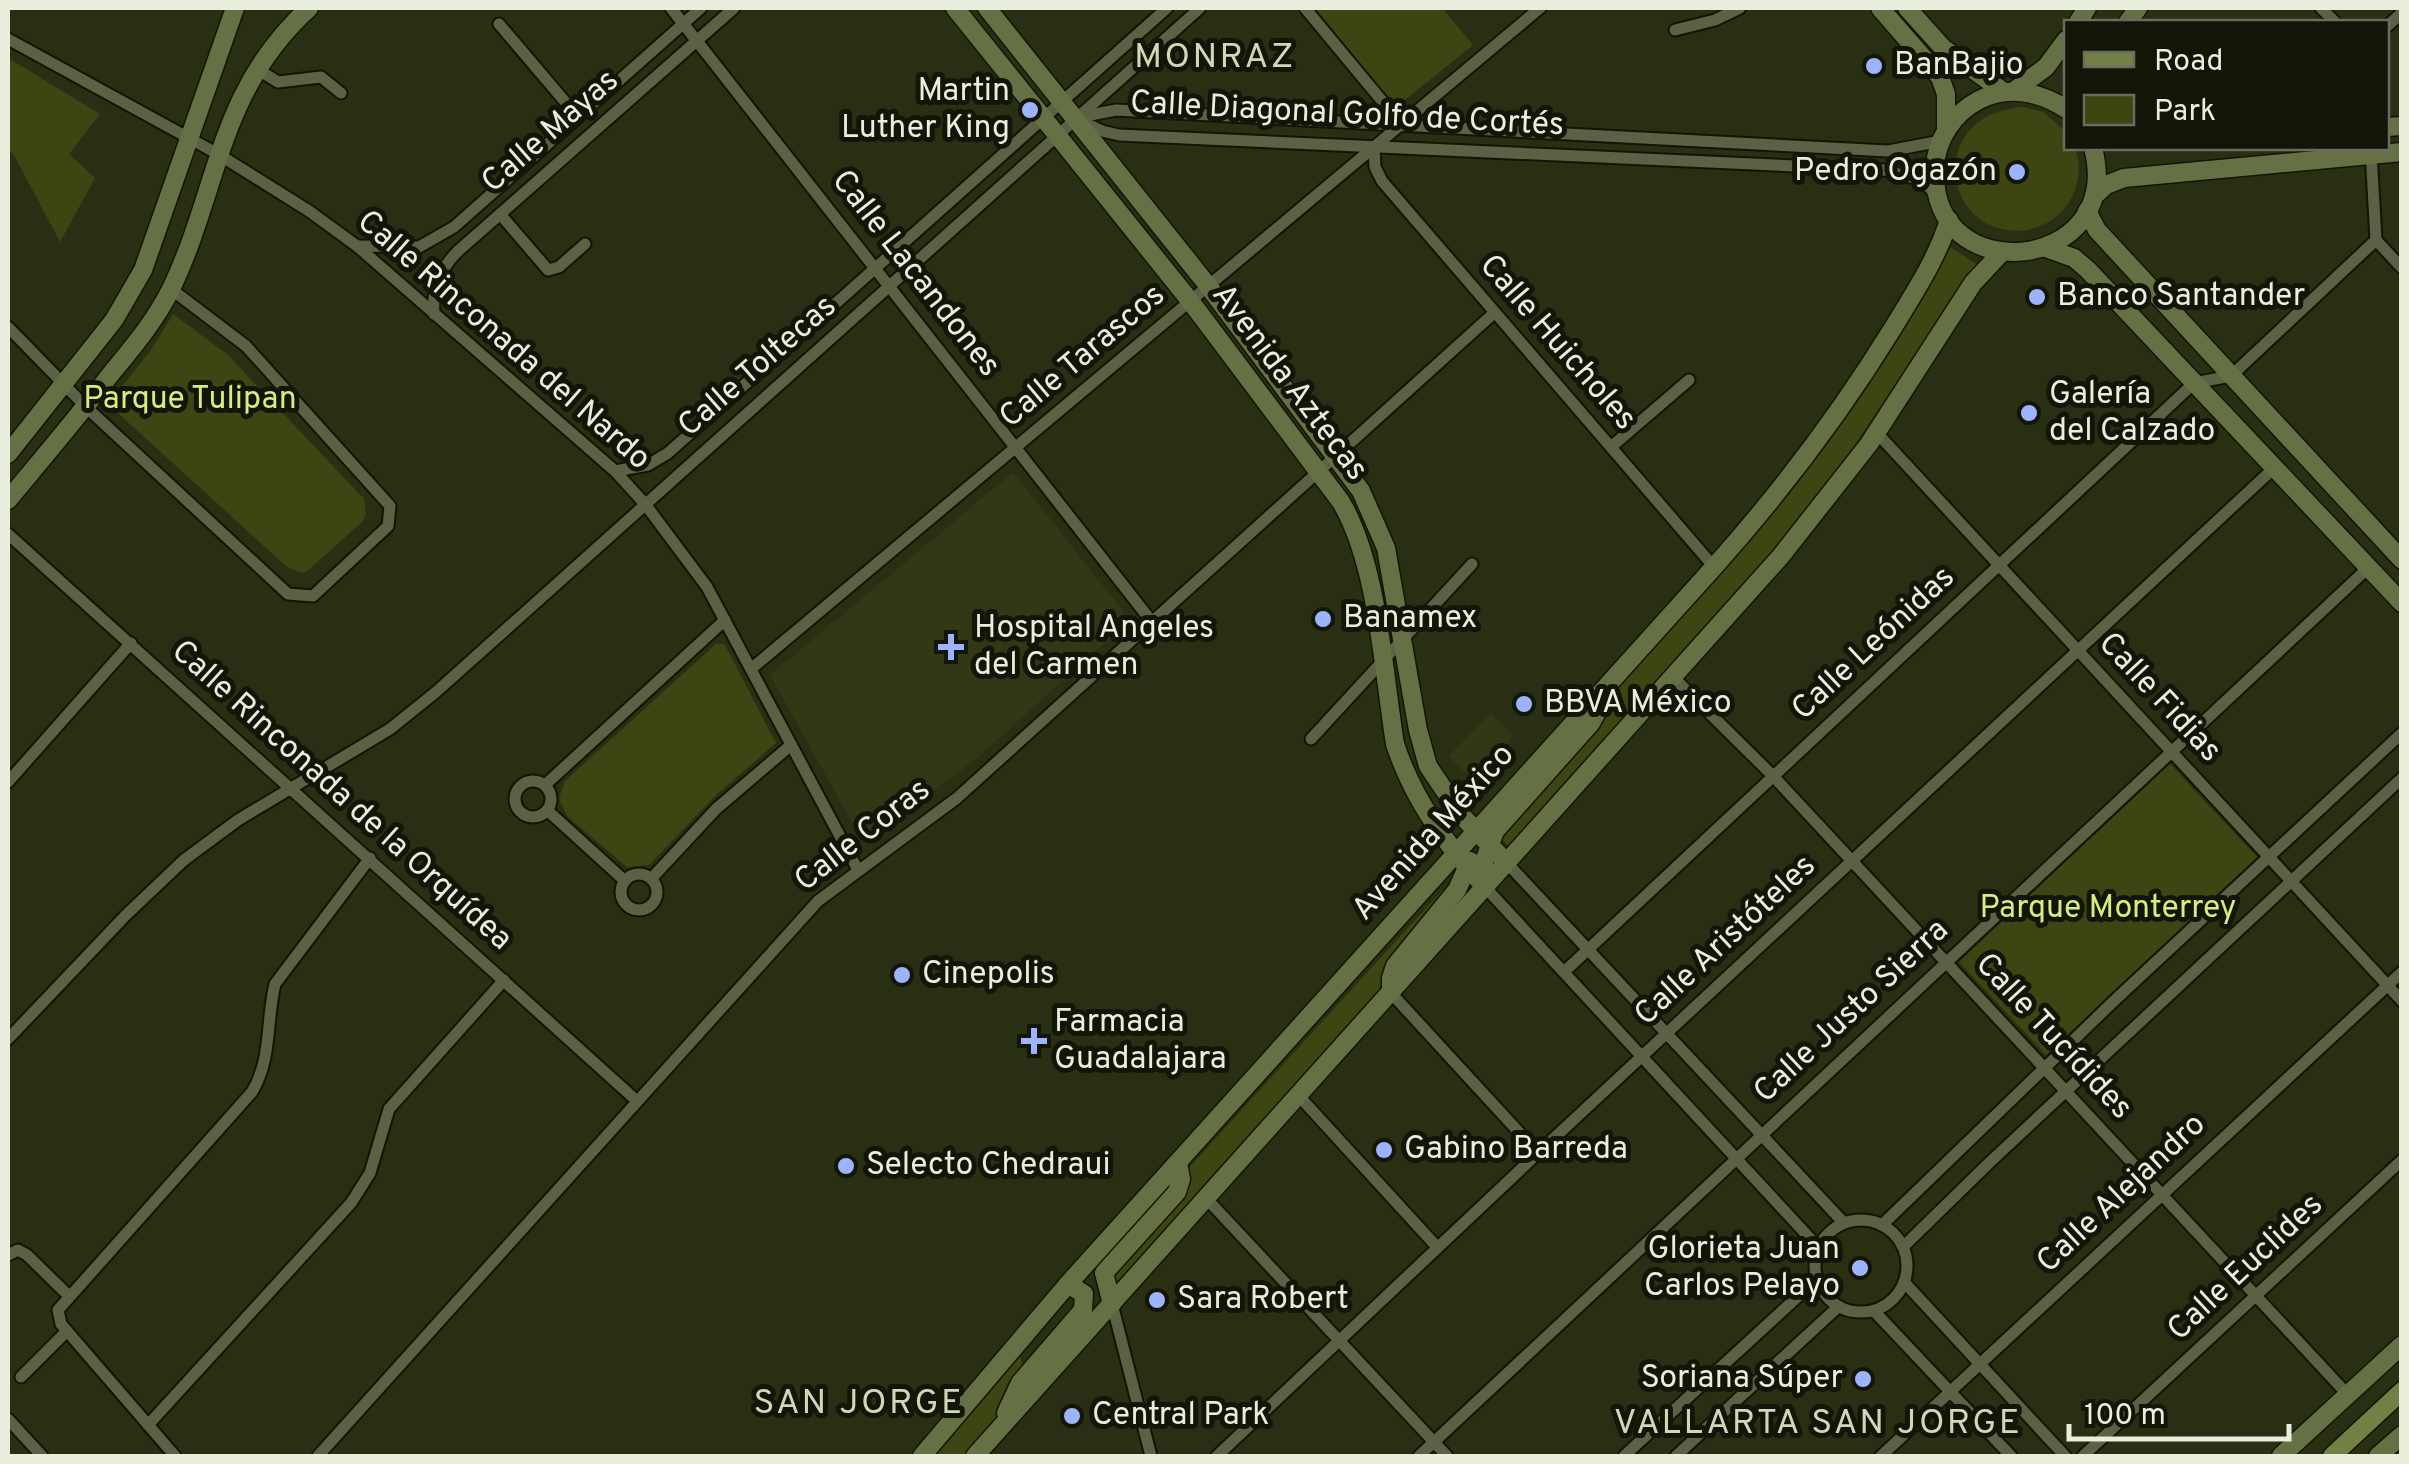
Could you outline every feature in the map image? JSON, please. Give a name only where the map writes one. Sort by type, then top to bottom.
[{"type":"main road","points":[[2332,1456],[2402,1391]]},
{"type":"street","points":[[8,454],[114,320],[144,270],[235,8]]},
{"type":"street","name":"Calle Lacandones","points":[[671,8],[1152,622]]},
{"type":"street","name":"Calle Mayas","points":[[357,246],[420,247],[454,226],[702,8]]},
{"type":"street","name":"Calle Mayas","points":[[434,314],[433,296],[445,265],[734,8]]},
{"type":"street","name":"Avenida Aztecas","points":[[955,8],[1192,302],[1347,512],[1361,543],[1395,744],[1402,764],[1416,796],[1454,854],[1484,886]]},
{"type":"street","name":"Avenida Aztecas","points":[[988,8],[1209,287],[1361,490],[1380,530],[1428,766],[1445,795],[1506,862]]},
{"type":"street","name":"Calle Toltecas","points":[[616,471],[648,465],[668,454],[1167,8]]},
{"type":"street","name":"Calle Toltecas","points":[[8,1039],[184,860],[238,820],[390,729],[1200,8]]},
{"type":"street","points":[[1305,8],[1402,125]]},
{"type":"street","name":"Calle Tarascos","points":[[751,669],[1540,8]]},
{"type":"street","points":[[1675,30],[1715,20],[1740,8]]},
{"type":"street","points":[[1880,8],[1940,77],[1946,94],[1934,178],[1938,198],[1949,220],[1970,240],[2001,253],[2028,253],[2063,239],[2106,186],[2124,178],[2370,151],[2402,152]]},
{"type":"street","points":[[1907,8],[1943,48],[2009,92],[2050,99],[2064,108]]},
{"type":"street","points":[[8,500],[141,337],[171,289],[236,106],[257,69],[304,9]]},
{"type":"street","points":[[499,24],[578,117]]},
{"type":"street","name":"Calle Rinconada del Nardo","points":[[8,39],[218,154],[310,212],[357,246],[616,471],[646,504],[707,587],[858,870]]},
{"type":"street","points":[[1943,136],[1977,102],[2009,92],[2046,67],[2064,43]]},
{"type":"street","points":[[257,69],[278,82],[321,77],[341,93]]},
{"type":"street","name":"Calle Diagonal Golfo de Cortés","points":[[1076,118],[1116,110],[1888,151],[1943,136]]},
{"type":"street","name":"Calle Diagonal Golfo de Cortés","points":[[1076,118],[1120,135],[1884,170],[1922,180],[1938,198]]},
{"type":"street","name":"Calle Huicholes","points":[[1374,148],[1375,167],[1382,181],[1714,567]]},
{"type":"street","points":[[2093,150],[2097,170],[2090,204],[2097,230],[2402,560]]},
{"type":"street","points":[[2370,151],[2376,240],[2402,268]]},
{"type":"street","points":[[500,214],[548,270],[559,267],[585,244]]},
{"type":"street","name":"Avenida México","points":[[922,1456],[1068,1284],[1454,854],[1482,837],[1797,471],[1852,394],[1933,263],[1949,220]]},
{"type":"street","points":[[2194,383],[2232,376],[2376,240]]},
{"type":"street","points":[[2046,248],[2074,258],[2088,270],[2400,599]]},
{"type":"street","points":[[975,1456],[1781,556],[1877,433],[1973,284],[2001,253]]},
{"type":"street","points":[[8,327],[86,407],[288,594],[313,596],[388,526],[392,514],[388,502],[264,363],[230,331],[171,289]]},
{"type":"street","name":"Calle Coras","points":[[318,1456],[818,901],[957,798],[1494,313]]},
{"type":"street","points":[[1610,447],[1689,380]]},
{"type":"street","name":"Calle Leónidas","points":[[1564,972],[2194,383]]},
{"type":"street","name":"Calle Fidias","points":[[1877,433],[2402,1001]]},
{"type":"street","name":"Calle Aristóteles","points":[[1217,1456],[2274,468]]},
{"type":"street","name":"Calle Rinconada de la Orquídea","points":[[8,534],[637,1101]]},
{"type":"street","points":[[1311,739],[1472,564]]},
{"type":"street","name":"Calle Justo Sierra","points":[[1419,1456],[2368,568]]},
{"type":"street","points":[[545,785],[725,620]]},
{"type":"street","points":[[8,782],[130,643]]},
{"type":"street","name":"Calle Tucídides","points":[[1673,677],[1773,776],[2348,1395]]},
{"type":"street","points":[[1882,1225],[2402,733]]},
{"type":"street","points":[[651,879],[716,809],[792,745]]},
{"type":"street","points":[[1903,1247],[2402,778]]},
{"type":"street","points":[[529,781],[545,785],[551,797],[547,810],[540,815],[523,814],[514,800],[516,791],[529,781]]},
{"type":"street","points":[[547,810],[625,881]]},
{"type":"street","points":[[1482,837],[1458,890],[1396,966],[1390,978],[1391,993],[1538,1152]]},
{"type":"street","points":[[1482,837],[1484,886],[1818,1247]]},
{"type":"street","points":[[175,1456],[67,1331],[58,1310],[252,1092],[263,1074],[275,984],[370,858]]},
{"type":"street","points":[[1506,862],[1844,1223]]},
{"type":"street","points":[[638,874],[651,879],[657,892],[651,906],[636,910],[624,902],[625,881],[638,874]]},
{"type":"street","name":"Calle Alejandro","points":[[1881,1456],[2402,972]]},
{"type":"street","points":[[148,1425],[350,1202],[370,1173],[389,1109],[504,980]]},
{"type":"street","points":[[1298,1095],[1438,1247]]},
{"type":"street","name":"Calle Euclides","points":[[2083,1456],[2402,1160]]},
{"type":"street","points":[[1151,1456],[1104,1274],[1177,1192],[1181,1179],[1178,1163]]},
{"type":"street","points":[[1206,1198],[1447,1456]]},
{"type":"street","points":[[1857,1220],[1882,1225],[1895,1234],[1903,1247],[1907,1271],[1904,1282],[1892,1300],[1874,1310],[1838,1307],[1821,1291],[1816,1280],[1818,1247],[1833,1228],[1844,1223],[1857,1220]]},
{"type":"street","points":[[13,1252],[28,1255],[69,1296]]},
{"type":"street","points":[[1624,1456],[1816,1280]]},
{"type":"street","points":[[1904,1282],[2066,1456]]},
{"type":"street","points":[[997,1432],[1020,1383],[1083,1310],[1084,1294],[1068,1284]]},
{"type":"street","points":[[1676,1456],[1838,1307]]},
{"type":"street","points":[[1874,1310],[2011,1456]]},
{"type":"street","points":[[21,1377],[67,1331]]},
{"type":"street","points":[[2281,1456],[2402,1345]]},
{"type":"street","points":[[8,1419],[40,1456]]},
{"type":"street","points":[[2378,1456],[2402,1435]]},
{"type":"shaded area","name":"Hospital Angeles del Carmen","points":[[1013,472],[1130,620],[976,759],[864,844],[770,675]]},
{"type":"shaded area","points":[[1491,713],[1513,735],[1477,784],[1448,757]]},
{"type":"green space","points":[[1313,8],[1442,8],[1473,45],[1395,108]]},
{"type":"green space","points":[[8,58],[100,114],[69,154],[95,178],[60,242],[8,150]]},
{"type":"green space","points":[[2023,107],[2043,112],[2064,130],[2064,150],[2076,150],[2078,178],[2074,193],[2049,222],[2027,230],[1998,228],[1976,216],[1962,198],[1956,175],[1958,152],[1969,131],[1991,115]]},
{"type":"green space","points":[[1950,247],[1976,264],[1827,486],[1512,849],[1497,835],[1563,762],[1610,699],[1613,688],[1744,546],[1826,437]]},
{"type":"green space","name":"Parque Tulipan","points":[[173,314],[228,355],[364,499],[366,514],[362,522],[303,573],[287,567],[108,404],[151,350]]},
{"type":"green space","points":[[716,644],[724,644],[776,743],[716,795],[649,865],[627,867],[567,816],[559,798],[565,781]]},
{"type":"green space","name":"Parque Monterrey","points":[[2170,764],[2257,857],[2046,1055],[1959,962]]},
{"type":"green space","points":[[1447,885],[1451,886],[1378,991],[1329,1051],[1117,1287],[1109,1279],[1185,1172]]},
{"type":"green space","points":[[1017,1349],[1025,1371],[993,1431],[971,1456],[928,1456]]},
{"type":"place","name":"BanBajio","points":[[1874,66]]},
{"type":"place","name":"Martin Luther King","points":[[1030,110]]},
{"type":"place","name":"Pedro Ogazón","points":[[2017,172]]},
{"type":"place","name":"Banco Santander","points":[[2037,297]]},
{"type":"place","name":"Galería del Calzado","points":[[2029,413]]},
{"type":"place","name":"Banamex","points":[[1323,619]]},
{"type":"place","name":"Hospital Angeles del Carmen","points":[[951,647]]},
{"type":"place","name":"BBVA México","points":[[1524,704]]},
{"type":"place","name":"Cinepolis","points":[[902,975]]},
{"type":"place","name":"Farmacia Guadalajara","points":[[1034,1041]]},
{"type":"place","name":"Gabino Barreda","points":[[1384,1150]]},
{"type":"place","name":"Selecto Chedraui","points":[[846,1166]]},
{"type":"place","name":"Glorieta Juan Carlos Pelayo","points":[[1860,1268]]},
{"type":"place","name":"Sara Robert","points":[[1157,1300]]},
{"type":"place","name":"Soriana Súper","points":[[1863,1379]]},
{"type":"place","name":"Central Park","points":[[1072,1416]]},
{"type":"district","name":"MONRAZ","points":[[1215,58]]},
{"type":"district","name":"SAN JORGE","points":[[859,1404]]},
{"type":"district","name":"VALLARTA SAN JORGE","points":[[1818,1424]]}]
